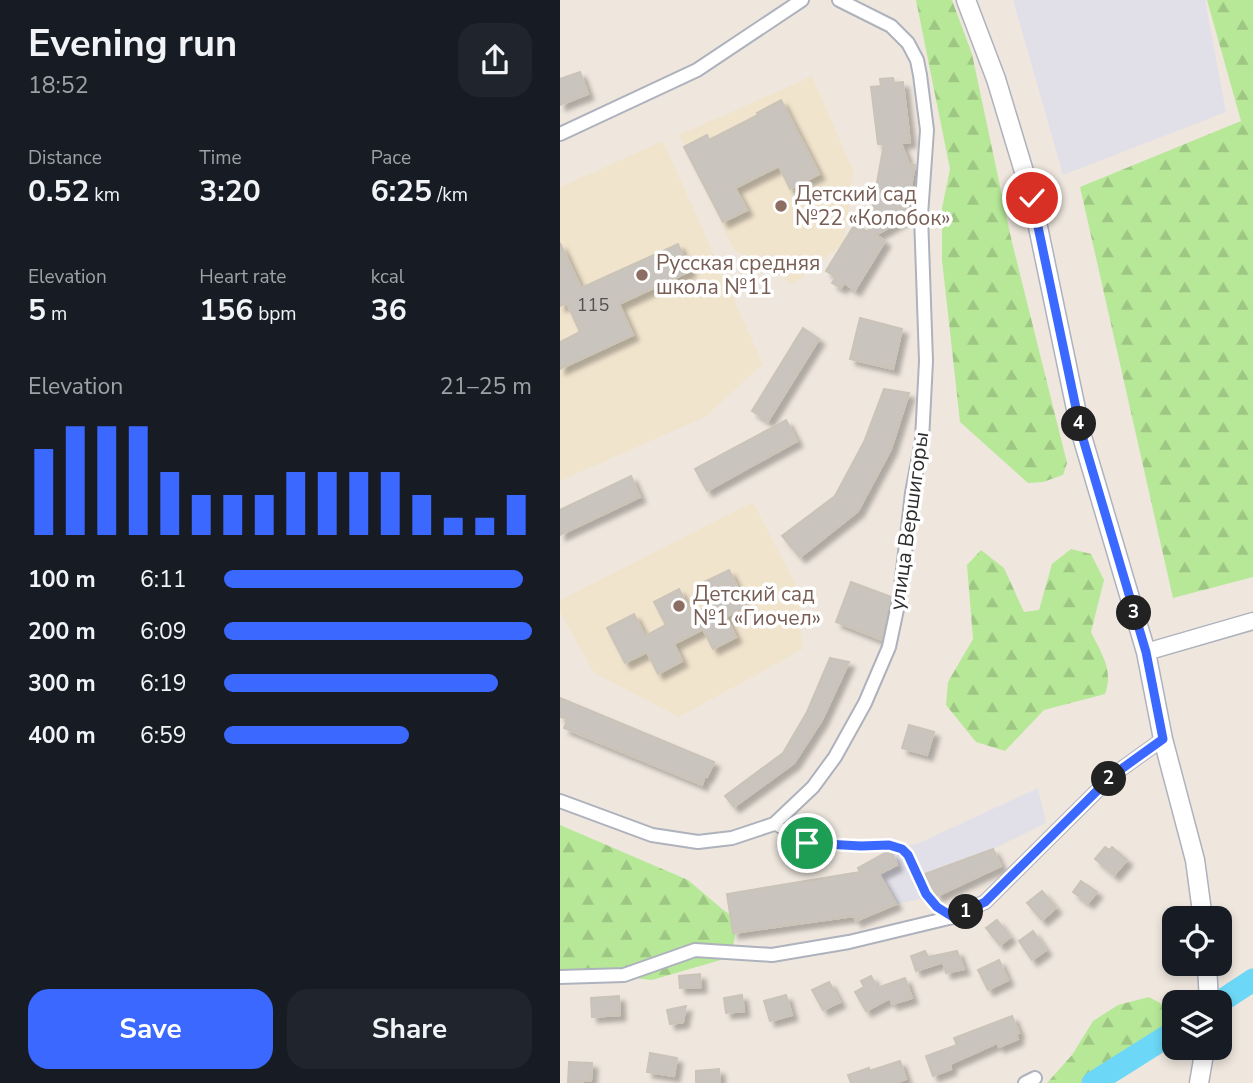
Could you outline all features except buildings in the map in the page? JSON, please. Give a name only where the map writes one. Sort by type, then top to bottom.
[{"type":"main road","points":[[966,0],[996,79],[1032,198],[1081,432],[1146,652],[1163,739],[1195,860],[1202,906]]},
{"type":"main road","points":[[1199,1083],[1203,1060]]},
{"type":"street","points":[[560,134],[697,70],[802,0]]},
{"type":"street","name":"улица Вершигоры","points":[[560,801],[652,835],[698,842],[732,838],[774,824],[813,787],[835,757],[865,703],[888,647],[900,595],[912,493],[922,440],[926,361],[921,215],[927,130],[920,75],[908,43],[891,26],[839,0]]},
{"type":"street","points":[[1146,652],[1253,621]]},
{"type":"street","points":[[560,977],[624,975],[695,950],[772,955],[849,942],[953,917],[985,902],[1113,775],[1163,739]]},
{"type":"street","points":[[774,824],[807,843],[889,845],[902,849],[908,855],[926,894],[937,907],[953,917]]},
{"type":"shaded area","points":[[1013,0],[1205,0],[1226,112],[1063,175]]},
{"type":"shaded area","name":"Детский сад №22 «Колобок»","points":[[812,76],[853,170],[844,243],[794,284],[734,250],[679,135]]},
{"type":"shaded area","name":"Русская средняя школа №11","points":[[663,141],[763,364],[705,417],[560,481],[560,187]]},
{"type":"shaded area","name":"Детский сад №1 «Гиочел»","points":[[753,502],[797,587],[803,649],[679,717],[594,673],[560,612],[560,600]]},
{"type":"shaded area","points":[[1038,788],[1046,823],[993,849],[1001,866],[937,896],[896,904],[856,921],[853,916],[752,930],[727,894],[859,872],[858,868],[892,850],[919,843]]},
{"type":"green space","points":[[916,0],[952,0],[972,54],[1011,238],[1067,463],[1063,475],[1043,482],[1028,483],[960,422],[942,260],[942,208],[950,169]]},
{"type":"green space","points":[[1207,0],[1253,0],[1253,577],[1173,598],[1080,187],[1241,121]]},
{"type":"green space","points":[[1071,549],[1091,554],[1104,580],[1091,632],[1107,669],[1105,694],[1044,710],[1005,751],[976,742],[946,705],[948,682],[973,639],[967,565],[981,550],[1004,568],[1024,612],[1039,610],[1052,564]]},
{"type":"green space","points":[[560,825],[688,880],[738,920],[731,957],[652,980],[560,970]]},
{"type":"green space","points":[[1149,997],[1162,1004],[1162,1034],[1083,1083],[1047,1083],[1072,1055],[1093,1021],[1118,1005]]},
{"type":"waterway","points":[[1232,994],[1253,980]]},
{"type":"waterway","points":[[1093,1083],[1162,1040]]},
{"type":"place","name":"Детский сад №22 «Колобок»","points":[[781,206]]},
{"type":"place","name":"Русская средняя школа №11","points":[[642,275]]},
{"type":"place","name":"Детский сад №1 «Гиочел»","points":[[679,606]]},
{"type":"route","points":[[807,843],[889,845],[902,849],[908,855],[926,894],[937,907],[953,917],[985,902],[1090,796],[1129,762],[1163,739],[1146,652],[1081,432],[1032,198]]}]
